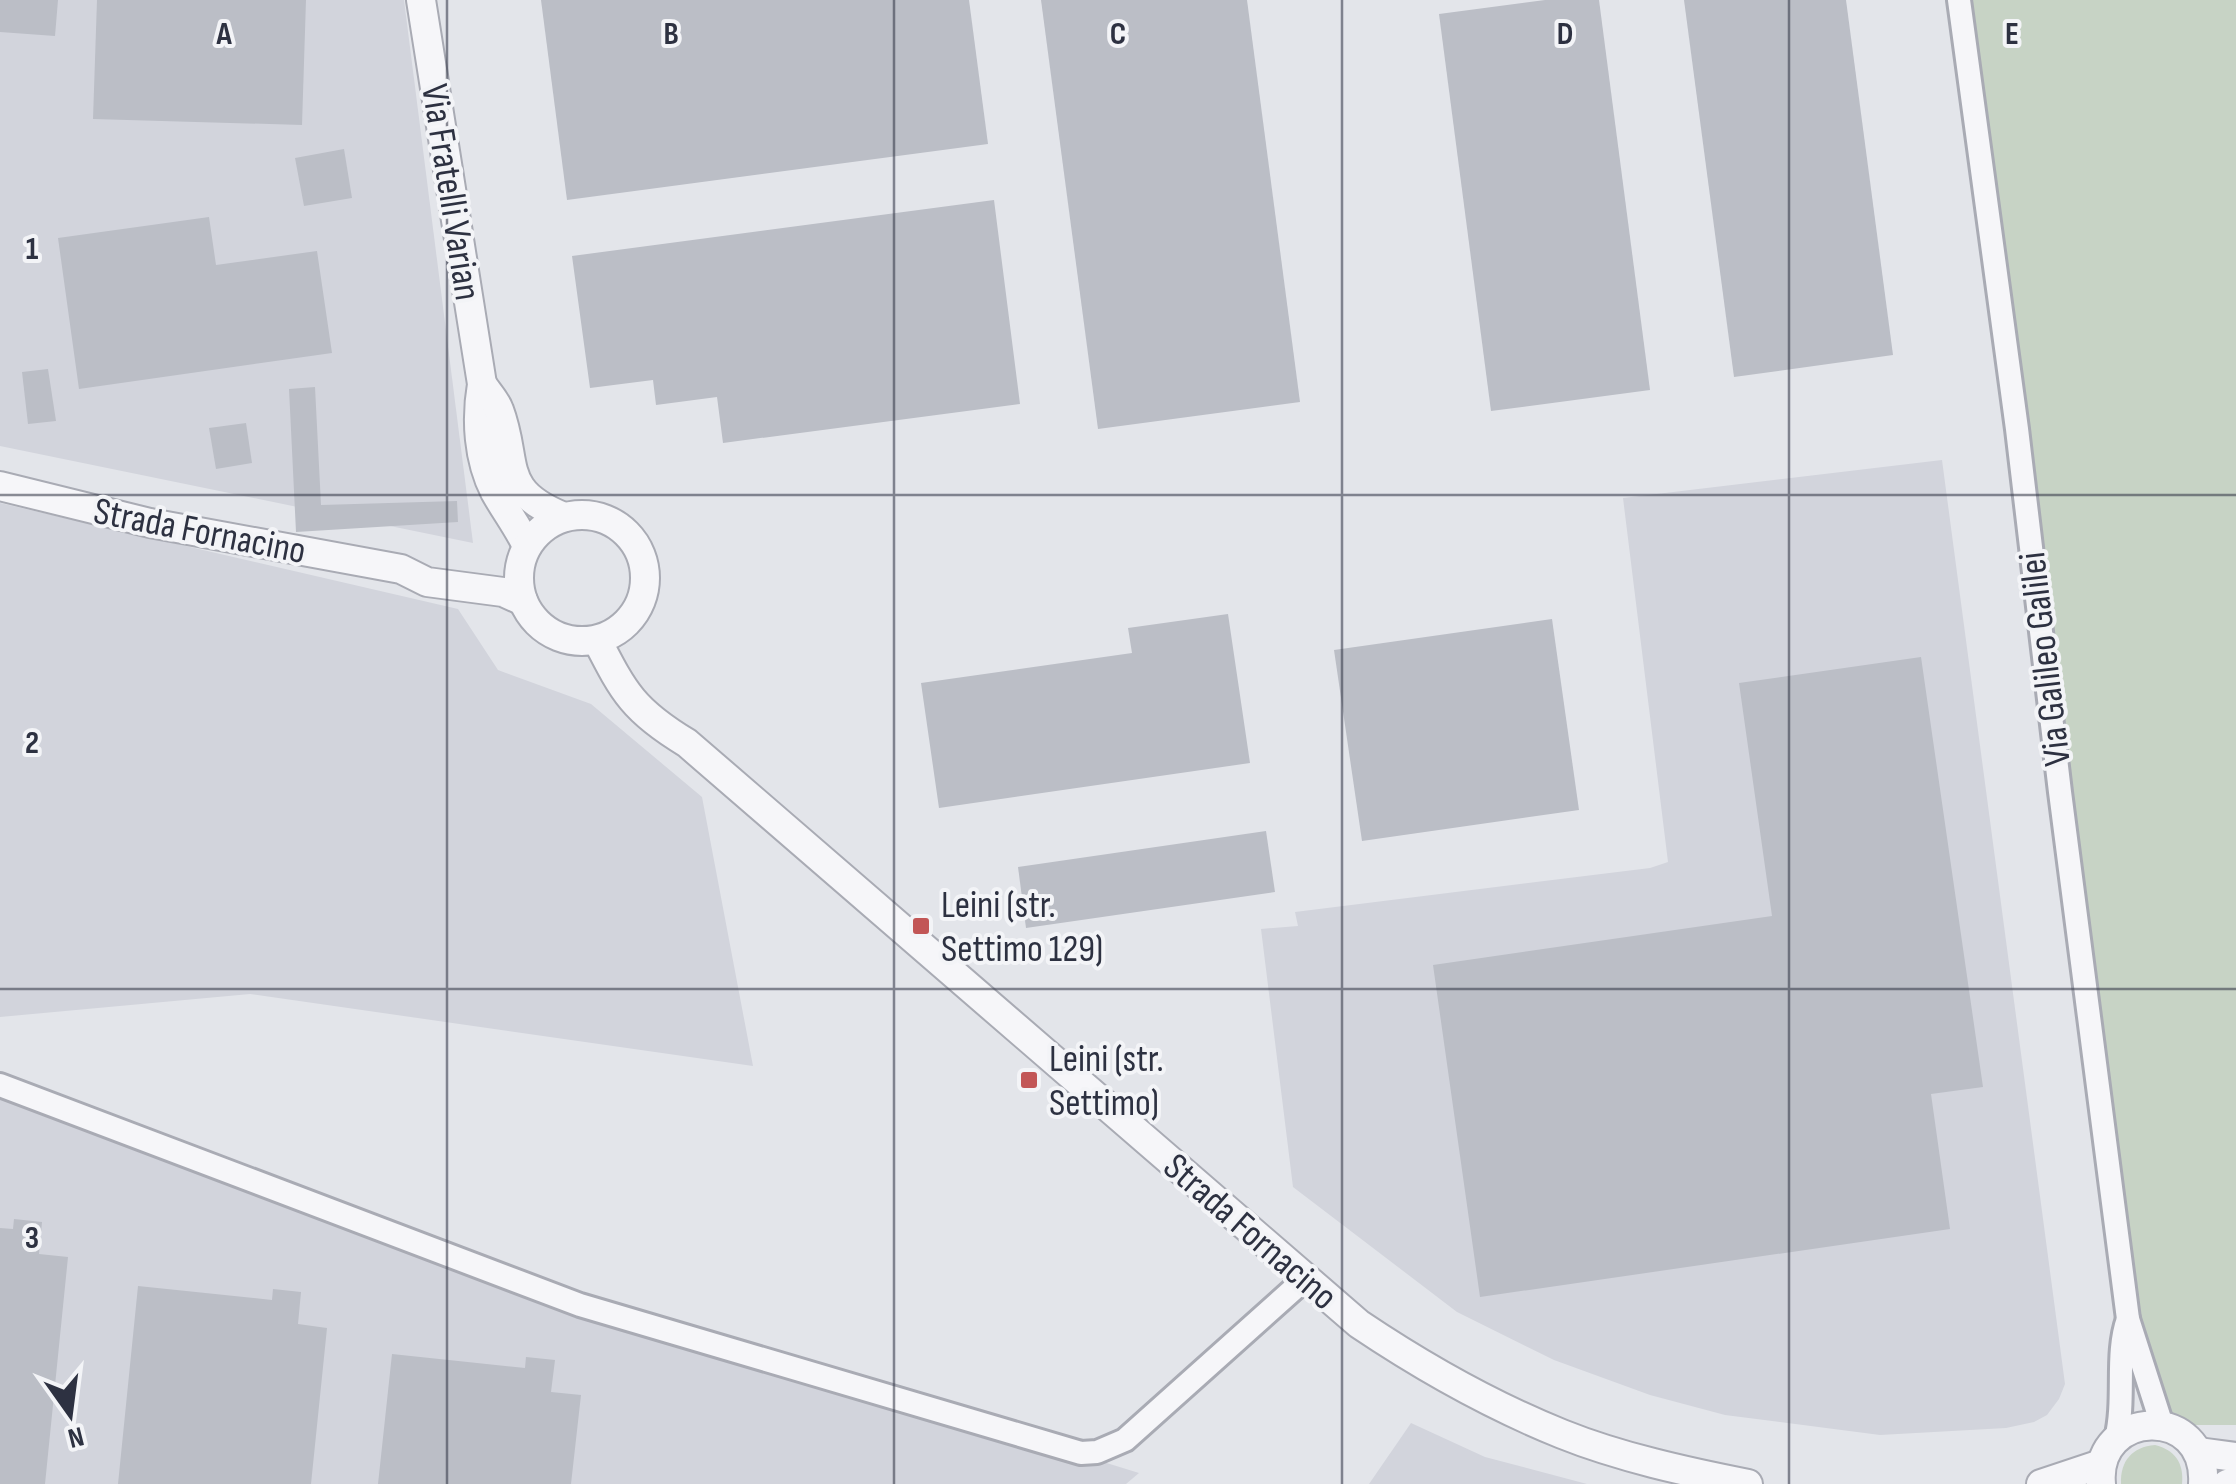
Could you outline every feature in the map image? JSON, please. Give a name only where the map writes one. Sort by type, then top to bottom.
[{"type":"street","name":"Via Fratelli Varian","points":[[421,0],[482,384],[477,413],[484,462],[525,550]]},
{"type":"street","name":"Via Galileo Galilei","points":[[1959,0],[2017,429],[2128,1319],[2162,1426]]},
{"type":"street","name":"Via Fratelli Varian","points":[[482,384],[499,408],[510,466],[522,489],[538,506],[564,517]]},
{"type":"street","name":"Strada Fornacino","points":[[0,486],[150,523],[401,569],[486,571],[501,568],[525,550]]},
{"type":"street","points":[[586,514],[607,519],[625,532],[638,549],[645,570],[638,608],[614,633],[597,640],[561,638],[545,630],[523,601],[519,570],[525,550],[536,533],[564,517],[586,514]]},
{"type":"street","name":"Strada Fornacino","points":[[401,569],[427,582],[503,592],[523,601]]},
{"type":"street","name":"Strada Fornacino","points":[[628,621],[624,643],[630,671],[686,743]]},
{"type":"street","name":"Strada Fornacino","points":[[597,640],[624,692],[654,723],[686,743],[1358,1324],[1411,1359],[1564,1435],[1697,1474],[1748,1484]]},
{"type":"street","points":[[0,1084],[580,1305],[1081,1453],[1097,1452],[1124,1440],[1306,1278]]},
{"type":"street","name":"Via Galileo Galilei","points":[[2116,1439],[2122,1410],[2122,1337],[2128,1319]]},
{"type":"street","points":[[2042,1484],[2101,1474],[2116,1439],[2137,1426],[2162,1426],[2183,1434],[2198,1452],[2203,1484]]},
{"type":"street","points":[[2198,1452],[2236,1457]]},
{"type":"street","points":[[2227,1484],[2236,1481]]},
{"type":"shaded area","points":[[0,0],[404,0],[473,543],[0,446]]},
{"type":"shaded area","points":[[1942,460],[2065,1384],[2059,1399],[2047,1415],[2006,1428],[1880,1435],[1725,1415],[1650,1395],[1554,1360],[1457,1312],[1293,1187],[1261,929],[1298,926],[1295,912],[1650,868],[1668,862],[1623,498]]},
{"type":"shaded area","points":[[0,503],[458,609],[498,670],[591,704],[702,797],[753,1066],[250,994],[0,1017]]},
{"type":"shaded area","points":[[0,1085],[535,1287],[1139,1473],[1126,1484],[0,1484]]},
{"type":"shaded area","points":[[1411,1423],[1485,1457],[1587,1484],[1369,1484]]},
{"type":"green space","points":[[1959,0],[2236,0],[2236,1425],[2162,1425],[2133,1313]]},
{"type":"green space","points":[[2155,1445],[2177,1459],[2182,1484],[2121,1484],[2129,1457]]},
{"type":"building","points":[[0,0],[58,0],[55,36],[0,32]]},
{"type":"building","points":[[97,0],[306,0],[302,125],[93,119]]},
{"type":"building","points":[[541,0],[969,0],[988,144],[567,200]]},
{"type":"building","points":[[1041,0],[1247,0],[1300,402],[1098,429]]},
{"type":"building","points":[[1545,0],[1599,0],[1650,390],[1491,411],[1439,14]]},
{"type":"building","points":[[1684,0],[1846,0],[1893,355],[1734,377]]},
{"type":"building","points":[[344,149],[352,198],[304,206],[295,158]]},
{"type":"building","points":[[994,200],[1020,404],[723,443],[717,397],[656,405],[653,380],[590,388],[572,256]]},
{"type":"building","points":[[209,217],[216,265],[317,251],[332,353],[79,389],[58,238]]},
{"type":"building","points":[[48,369],[56,421],[28,424],[22,372]]},
{"type":"building","points":[[315,387],[321,505],[457,501],[458,522],[296,532],[289,389]]},
{"type":"building","points":[[246,423],[252,463],[216,469],[209,428]]},
{"type":"building","points":[[1228,614],[1250,763],[939,808],[921,683],[1132,653],[1128,628]]},
{"type":"building","points":[[1552,619],[1579,810],[1362,841],[1334,650]]},
{"type":"building","points":[[1921,657],[1983,1087],[1931,1094],[1950,1229],[1480,1297],[1433,965],[1772,916],[1739,683]]},
{"type":"building","points":[[1266,831],[1275,892],[1026,928],[1018,867]]},
{"type":"building","points":[[14,1219],[42,1222],[39,1254],[68,1257],[45,1484],[0,1484],[0,1228],[13,1229]]},
{"type":"building","points":[[138,1286],[272,1300],[273,1289],[301,1292],[298,1324],[327,1328],[311,1484],[118,1484]]},
{"type":"building","points":[[392,1354],[525,1368],[526,1357],[555,1360],[551,1392],[581,1395],[571,1484],[378,1484]]},
{"type":"place","name":"Leini (str. Settimo 129)","points":[[921,926]]},
{"type":"place","name":"Leini (str. Settimo)","points":[[1029,1080]]}]
